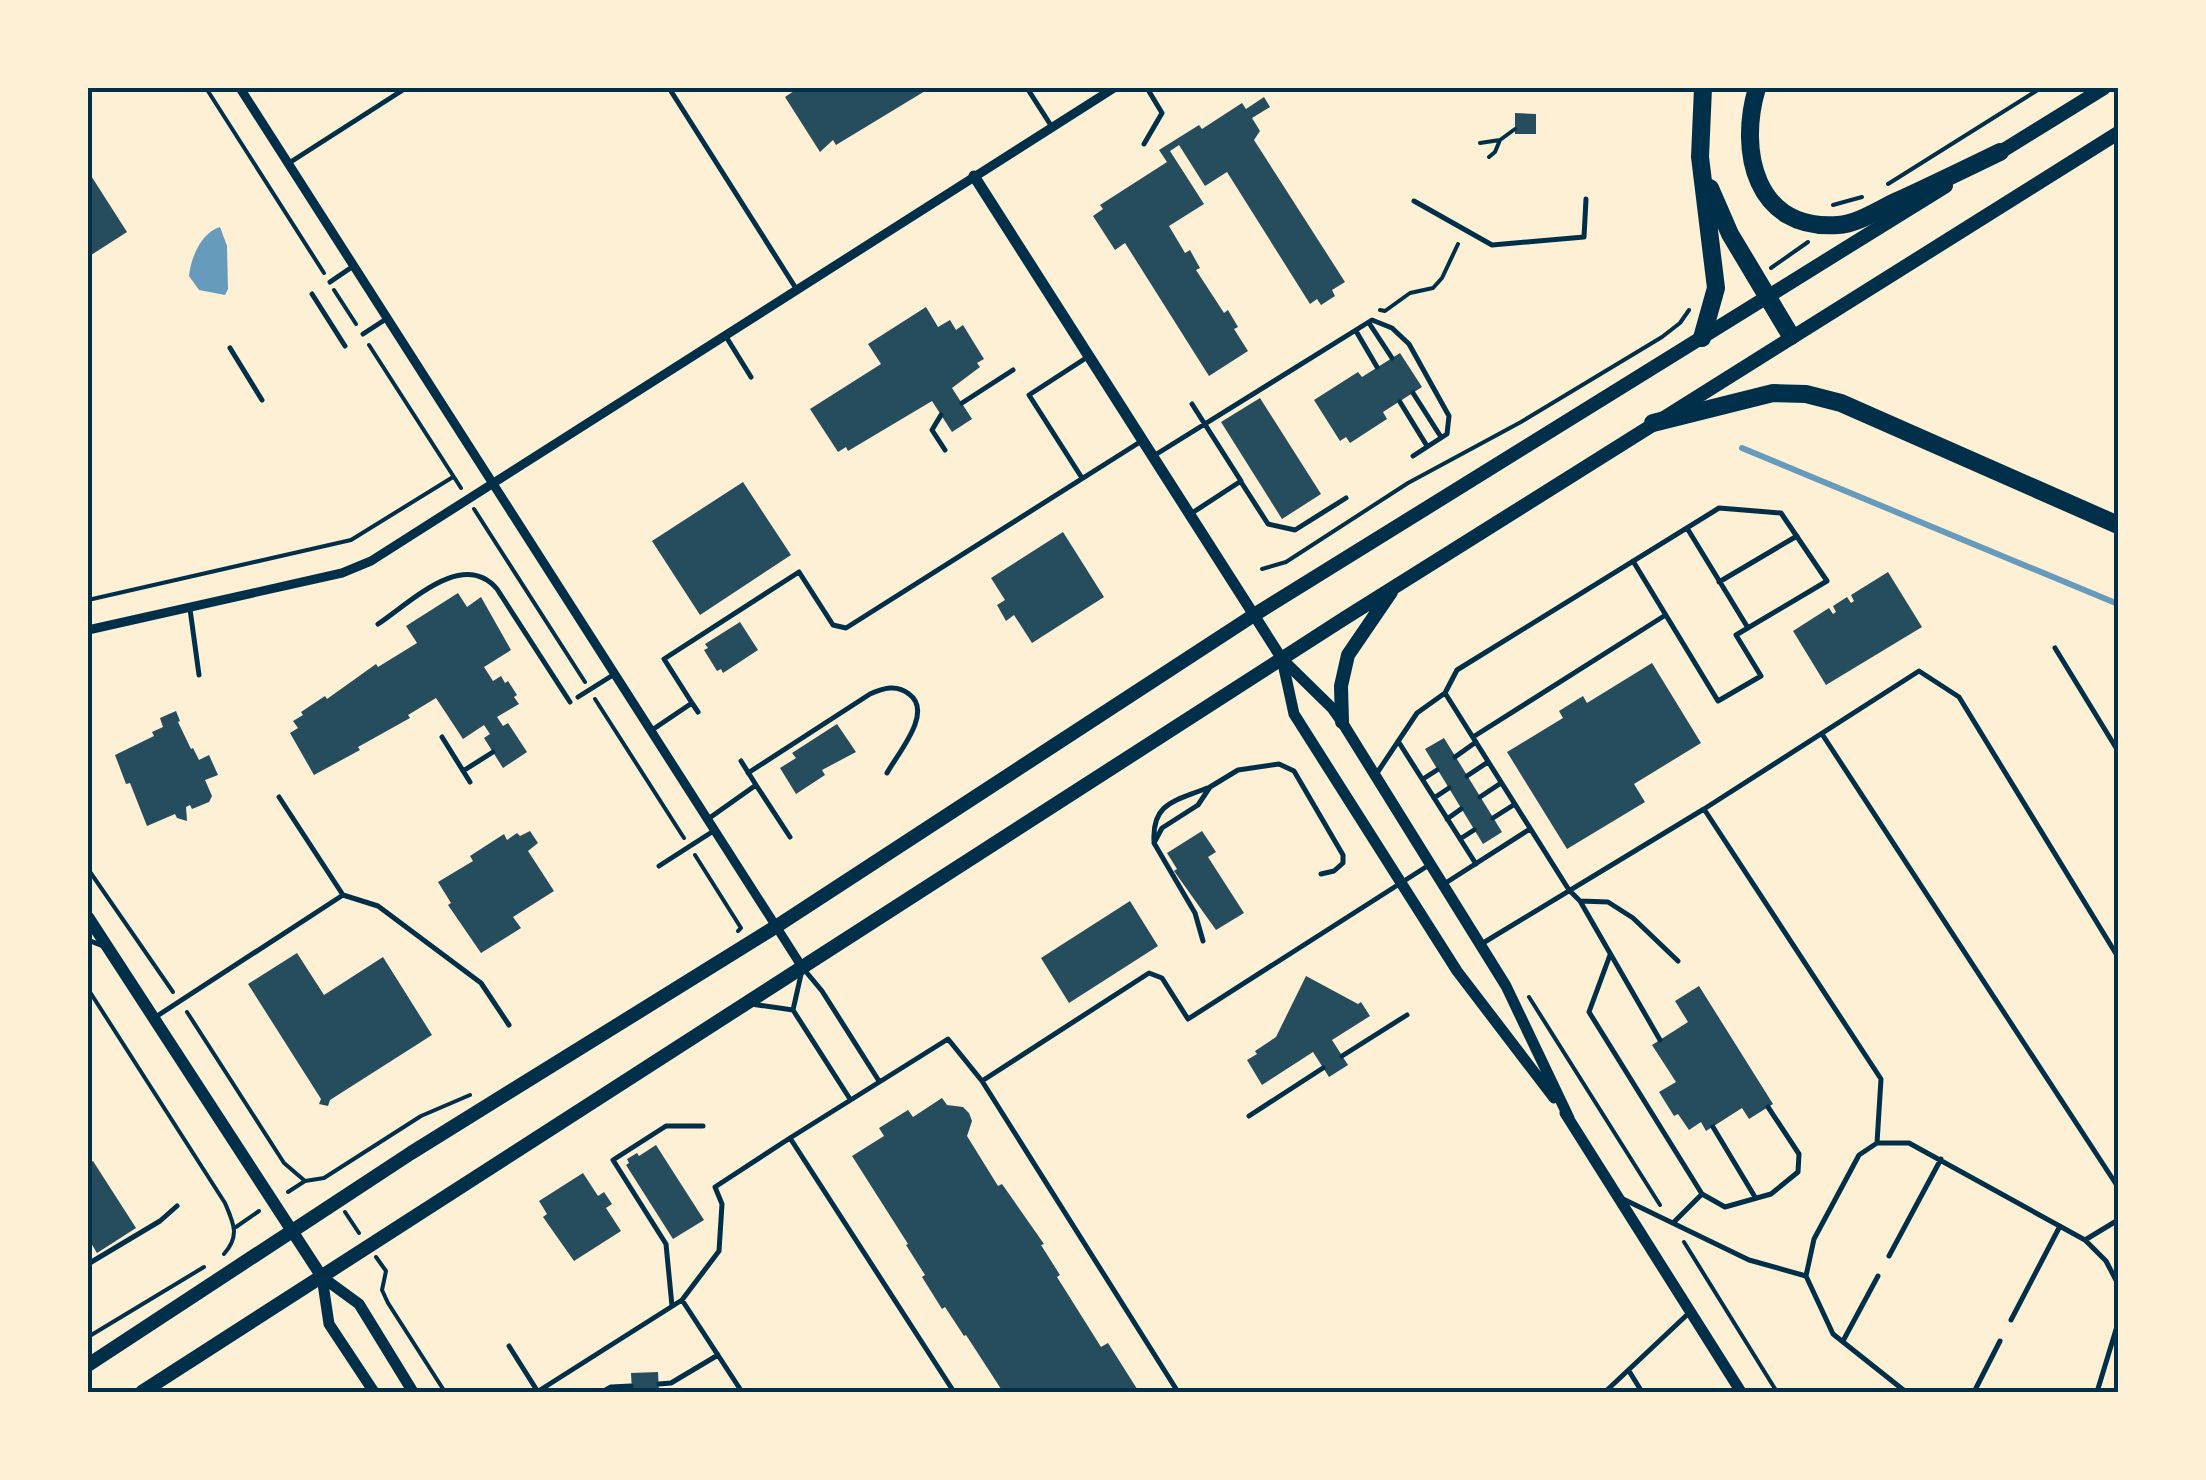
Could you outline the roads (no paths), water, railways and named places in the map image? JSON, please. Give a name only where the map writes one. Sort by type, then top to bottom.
[{"type":"highway","points":[[1702,338],[1716,288],[1699,130],[1703,88]]},
{"type":"highway","points":[[1758,88],[1752,107],[1750,140],[1753,171],[1762,192],[1795,219],[1840,226],[2000,152]]},
{"type":"highway","points":[[1704,174],[1730,234],[1791,336]]},
{"type":"highway","points":[[1653,423],[1773,393],[1806,394],[1840,403],[2118,525]]},
{"type":"main road","points":[[88,1365],[338,1200],[777,926],[1254,615],[2104,88]]},
{"type":"main road","points":[[142,1392],[1395,587],[2118,133]]},
{"type":"main road","points":[[1342,722],[1341,686],[1348,655],[1395,587]]},
{"type":"main road","points":[[88,916],[322,1277]]},
{"type":"street","points":[[240,88],[802,967]]},
{"type":"street","points":[[88,630],[342,573],[371,561],[1114,88]]},
{"type":"street","points":[[974,176],[1282,659],[1342,722],[1506,986],[1569,1118]]},
{"type":"street","points":[[1282,659],[1294,714],[1400,884],[1457,971],[1569,1118],[1741,1392]]},
{"type":"street","points":[[322,1277],[329,1324],[374,1392]]},
{"type":"street","points":[[322,1277],[359,1304],[413,1392]]},
{"type":"lane","points":[[289,163],[406,88]]},
{"type":"lane","points":[[668,88],[798,290]]},
{"type":"lane","points":[[1027,88],[1052,127]]},
{"type":"lane","points":[[1144,144],[1162,112],[1147,88]]},
{"type":"lane","points":[[1414,202],[1492,245],[1584,237],[1586,198]]},
{"type":"lane","points":[[330,282],[355,266]]},
{"type":"lane","points":[[312,294],[344,346]]},
{"type":"lane","points":[[363,334],[388,318]]},
{"type":"lane","points":[[1369,322],[1392,358]]},
{"type":"lane","points":[[1153,456],[1369,322],[1392,328],[1409,344],[1449,416],[1446,434],[1413,456]]},
{"type":"lane","points":[[1356,330],[1378,367]]},
{"type":"lane","points":[[725,335],[751,377]]},
{"type":"lane","points":[[230,348],[262,400]]},
{"type":"lane","points":[[1082,478],[1029,395],[1089,356]]},
{"type":"lane","points":[[962,402],[1013,370]]},
{"type":"lane","points":[[1413,393],[1441,438]]},
{"type":"lane","points":[[1400,402],[1428,446]]},
{"type":"lane","points":[[1192,404],[1268,524],[1295,530],[1346,498]]},
{"type":"lane","points":[[941,416],[932,430],[944,450]]},
{"type":"lane","points":[[698,712],[664,659],[799,572],[833,625],[846,628],[1143,440]]},
{"type":"lane","points":[[1190,514],[1241,481]]},
{"type":"lane","points":[[1375,775],[1417,713],[1445,693],[1457,670],[1686,528],[1719,508],[1781,514],[1827,580],[1736,635],[1761,676],[1718,701],[1633,561]]},
{"type":"lane","points":[[1686,528],[1748,628]]},
{"type":"lane","points":[[1719,582],[1796,536]]},
{"type":"lane","points":[[378,624],[453,575],[476,573],[488,578],[498,589],[570,702]]},
{"type":"lane","points":[[190,608],[199,675]]},
{"type":"lane","points":[[1455,756],[1665,615]]},
{"type":"lane","points":[[2055,648],[2118,751]]},
{"type":"lane","points":[[1481,944],[1704,809],[1919,671],[1958,697],[2118,957]]},
{"type":"lane","points":[[578,697],[616,673]]},
{"type":"lane","points":[[748,773],[870,694],[893,688],[912,695],[919,716],[887,773]]},
{"type":"lane","points":[[1445,693],[1569,890],[1580,901],[1660,1040]]},
{"type":"lane","points":[[652,730],[692,703]]},
{"type":"lane","points":[[1822,734],[2118,1187]]},
{"type":"lane","points":[[442,737],[470,782]]},
{"type":"lane","points":[[1398,742],[1476,864]]},
{"type":"lane","points":[[463,771],[493,752]]},
{"type":"lane","points":[[741,760],[790,837]]},
{"type":"lane","points":[[1467,776],[1488,762]]},
{"type":"lane","points":[[1202,941],[1195,913],[1154,843],[1153,822],[1171,803],[1238,770],[1279,764],[1294,772],[1343,855],[1342,863],[1334,871],[1321,874]]},
{"type":"lane","points":[[1422,779],[1437,770]]},
{"type":"lane","points":[[1480,797],[1502,783]]},
{"type":"lane","points":[[708,819],[756,786]]},
{"type":"lane","points":[[1154,843],[1162,828],[1198,805],[1210,787]]},
{"type":"lane","points":[[1434,798],[1448,788]]},
{"type":"lane","points":[[278,796],[343,895],[378,906],[482,983],[508,1025]]},
{"type":"lane","points":[[1493,818],[1515,804]]},
{"type":"lane","points":[[1448,819],[1462,809]]},
{"type":"lane","points":[[1704,809],[1880,1080],[1877,1143]]},
{"type":"lane","points":[[1444,884],[1530,829]]},
{"type":"lane","points":[[659,866],[715,830]]},
{"type":"lane","points":[[1460,839],[1474,830]]},
{"type":"lane","points":[[982,1081],[1148,974],[1162,978],[1188,1019],[1431,864]]},
{"type":"lane","points":[[154,1018],[343,895]]},
{"type":"lane","points":[[1580,901],[1608,902],[1633,918],[1678,960]]},
{"type":"lane","points":[[88,940],[108,948]]},
{"type":"lane","points":[[1610,955],[1589,1012],[1702,1194],[1726,1207],[1771,1194],[1798,1172],[1799,1154],[1768,1107]]},
{"type":"lane","points":[[802,967],[793,1010],[850,1099]]},
{"type":"lane","points":[[802,967],[822,991],[879,1081]]},
{"type":"lane","points":[[747,1003],[793,1010]]},
{"type":"lane","points":[[1342,1056],[1407,1015]]},
{"type":"lane","points":[[509,1346],[538,1392],[682,1300],[719,1251],[722,1204],[715,1187],[948,1039],[982,1081],[1178,1392]]},
{"type":"lane","points":[[1249,1116],[1323,1068]]},
{"type":"lane","points":[[672,1306],[666,1244],[613,1160],[666,1126],[703,1126]]},
{"type":"lane","points":[[1713,1127],[1756,1198]]},
{"type":"lane","points":[[790,1138],[954,1392]]},
{"type":"lane","points":[[1906,1392],[1834,1334],[1806,1276],[1814,1239],[1836,1196],[1859,1155],[1877,1143],[1909,1143],[2085,1240],[2106,1260],[2118,1284]]},
{"type":"lane","points":[[1889,1256],[1940,1159]]},
{"type":"lane","points":[[1672,1224],[1702,1194]]},
{"type":"lane","points":[[1618,1196],[1748,1260],[1806,1276]]},
{"type":"lane","points":[[88,1264],[160,1221],[177,1206]]},
{"type":"lane","points":[[2085,1240],[2118,1220]]},
{"type":"lane","points":[[2011,1320],[2060,1226]]},
{"type":"lane","points":[[1843,1341],[1878,1276]]},
{"type":"lane","points":[[682,1300],[742,1392]]},
{"type":"lane","points":[[1605,1392],[1690,1311]]},
{"type":"lane","points":[[2097,1392],[2118,1325]]},
{"type":"lane","points":[[1974,1392],[2000,1341]]},
{"type":"lane","points":[[659,1384],[671,1384],[718,1355]]},
{"type":"lane","points":[[1629,1371],[1642,1392]]},
{"type":"lane","points":[[602,1392],[611,1387],[631,1386]]},
{"type":"water","points":[[220,227],[227,246],[225,295],[199,290],[189,276],[198,247]]},
{"type":"waterway","points":[[1742,448],[2118,604]]}]
